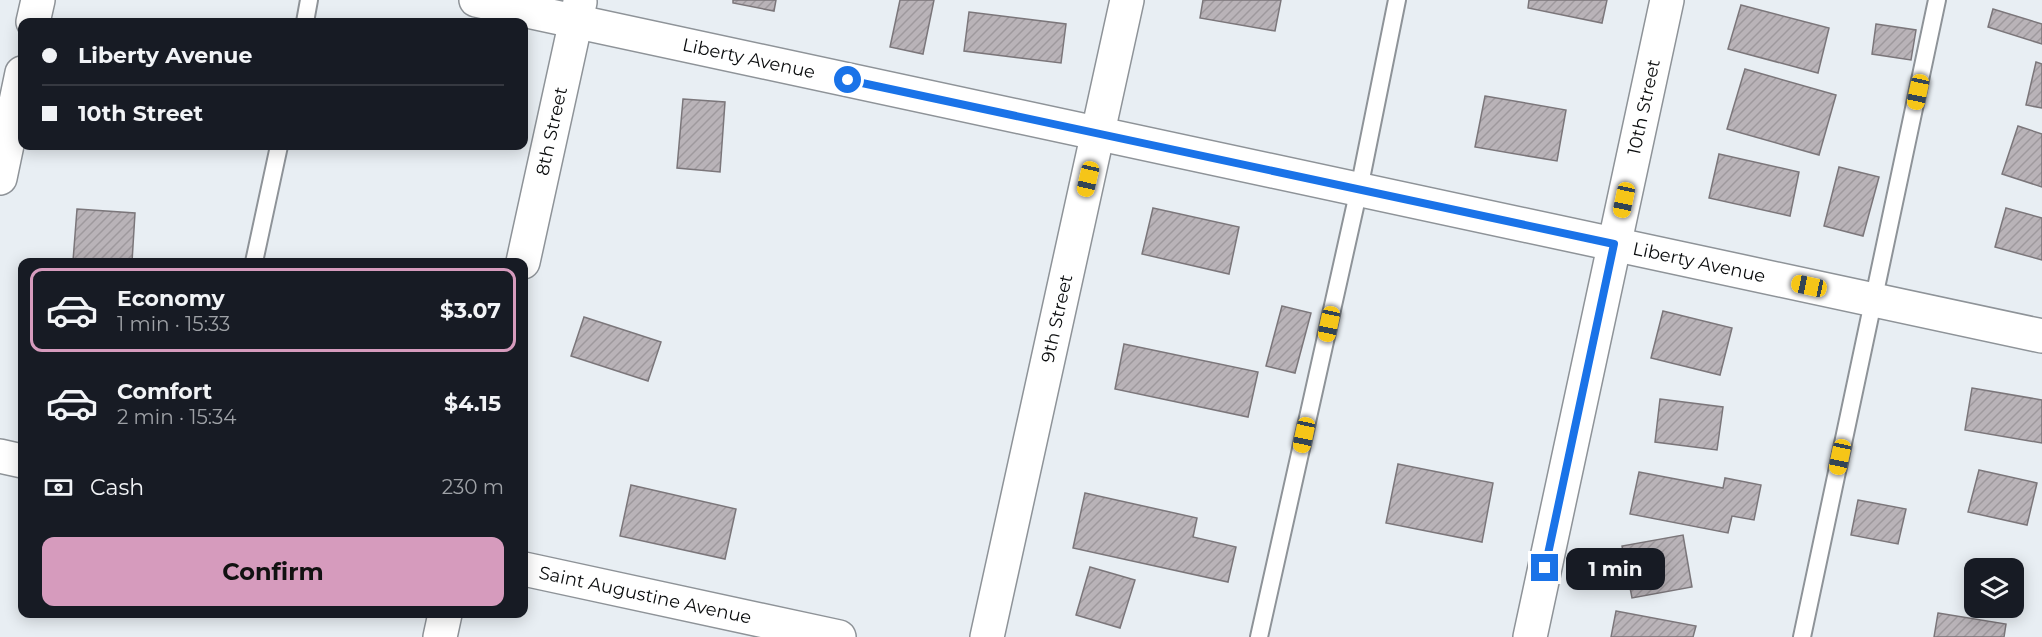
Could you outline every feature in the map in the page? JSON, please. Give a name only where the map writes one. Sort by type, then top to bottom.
[{"type":"street","points":[[34,18],[38,0]]},
{"type":"street","name":"Liberty Avenue","points":[[476,0],[578,11],[1098,133],[2042,336]]},
{"type":"street","name":"9th Street","points":[[987,637],[1127,0]]},
{"type":"street","name":"10th Street","points":[[1530,637],[1666,0]]},
{"type":"street","name":"8th Street","points":[[524,258],[578,11]]},
{"type":"street","points":[[0,178],[18,92]]},
{"type":"street","points":[[0,456],[18,460]]},
{"type":"street","name":"Saint Augustine Avenue","points":[[528,570],[839,637]]},
{"type":"street","points":[[440,637],[444,618]]},
{"type":"lane","points":[[306,18],[309,0]]},
{"type":"lane","points":[[1259,637],[1359,189],[1397,0]]},
{"type":"lane","points":[[1802,637],[1937,0]]},
{"type":"lane","points":[[255,258],[278,150]]},
{"type":"building","points":[[733,0],[776,0],[774,11],[733,3]]},
{"type":"building","points":[[900,0],[934,0],[923,54],[890,47]]},
{"type":"building","points":[[1203,0],[1281,0],[1275,31],[1200,18]]},
{"type":"building","points":[[1529,0],[1607,0],[1602,23],[1528,8]]},
{"type":"building","points":[[1741,5],[1829,28],[1818,73],[1728,49]]},
{"type":"building","points":[[1993,9],[2042,24],[2042,44],[1988,27]]},
{"type":"building","points":[[969,12],[1066,24],[1061,63],[964,51]]},
{"type":"building","points":[[1876,24],[1916,30],[1911,60],[1872,54]]},
{"type":"building","points":[[2036,62],[2042,64],[2042,108],[2026,105]]},
{"type":"building","points":[[1745,69],[1836,95],[1819,155],[1727,129]]},
{"type":"building","points":[[1485,96],[1566,110],[1557,161],[1475,147]]},
{"type":"building","points":[[683,99],[725,102],[720,172],[677,168]]},
{"type":"building","points":[[2018,126],[2042,134],[2042,187],[2002,174]]},
{"type":"building","points":[[1719,154],[1799,172],[1790,216],[1709,198]]},
{"type":"building","points":[[1839,167],[1879,177],[1863,236],[1824,226]]},
{"type":"building","points":[[1153,208],[1239,227],[1229,274],[1142,254]]},
{"type":"building","points":[[2006,208],[2042,218],[2042,260],[1995,247]]},
{"type":"building","points":[[77,209],[135,213],[132,258],[73,258]]},
{"type":"building","points":[[1282,306],[1311,313],[1295,373],[1266,366]]},
{"type":"building","points":[[1663,311],[1732,328],[1720,375],[1651,358]]},
{"type":"building","points":[[584,317],[661,342],[648,381],[571,356]]},
{"type":"building","points":[[1124,344],[1258,372],[1248,417],[1115,389]]},
{"type":"building","points":[[1972,388],[2042,400],[2042,443],[1965,430]]},
{"type":"building","points":[[1660,399],[1723,407],[1717,450],[1655,442]]},
{"type":"building","points":[[1398,464],[1493,483],[1482,542],[1386,523]]},
{"type":"building","points":[[1979,470],[2037,483],[2027,525],[1968,512]]},
{"type":"building","points":[[1639,472],[1723,488],[1725,478],[1761,485],[1754,520],[1732,516],[1728,533],[1630,514]]},
{"type":"building","points":[[631,485],[736,509],[725,559],[620,536]]},
{"type":"building","points":[[1085,493],[1197,518],[1193,537],[1236,547],[1228,582],[1073,548]]},
{"type":"building","points":[[1858,500],[1906,509],[1898,544],[1851,535]]},
{"type":"building","points":[[1683,535],[1692,587],[1632,598],[1622,546]]},
{"type":"building","points":[[1090,567],[1135,580],[1120,628],[1076,615]]},
{"type":"building","points":[[1616,611],[1696,626],[1693,637],[1611,637]]},
{"type":"building","points":[[1938,613],[2006,624],[2004,637],[1934,637]]},
{"type":"route","points":[[848,80],[1614,244],[1545,568]]}]
